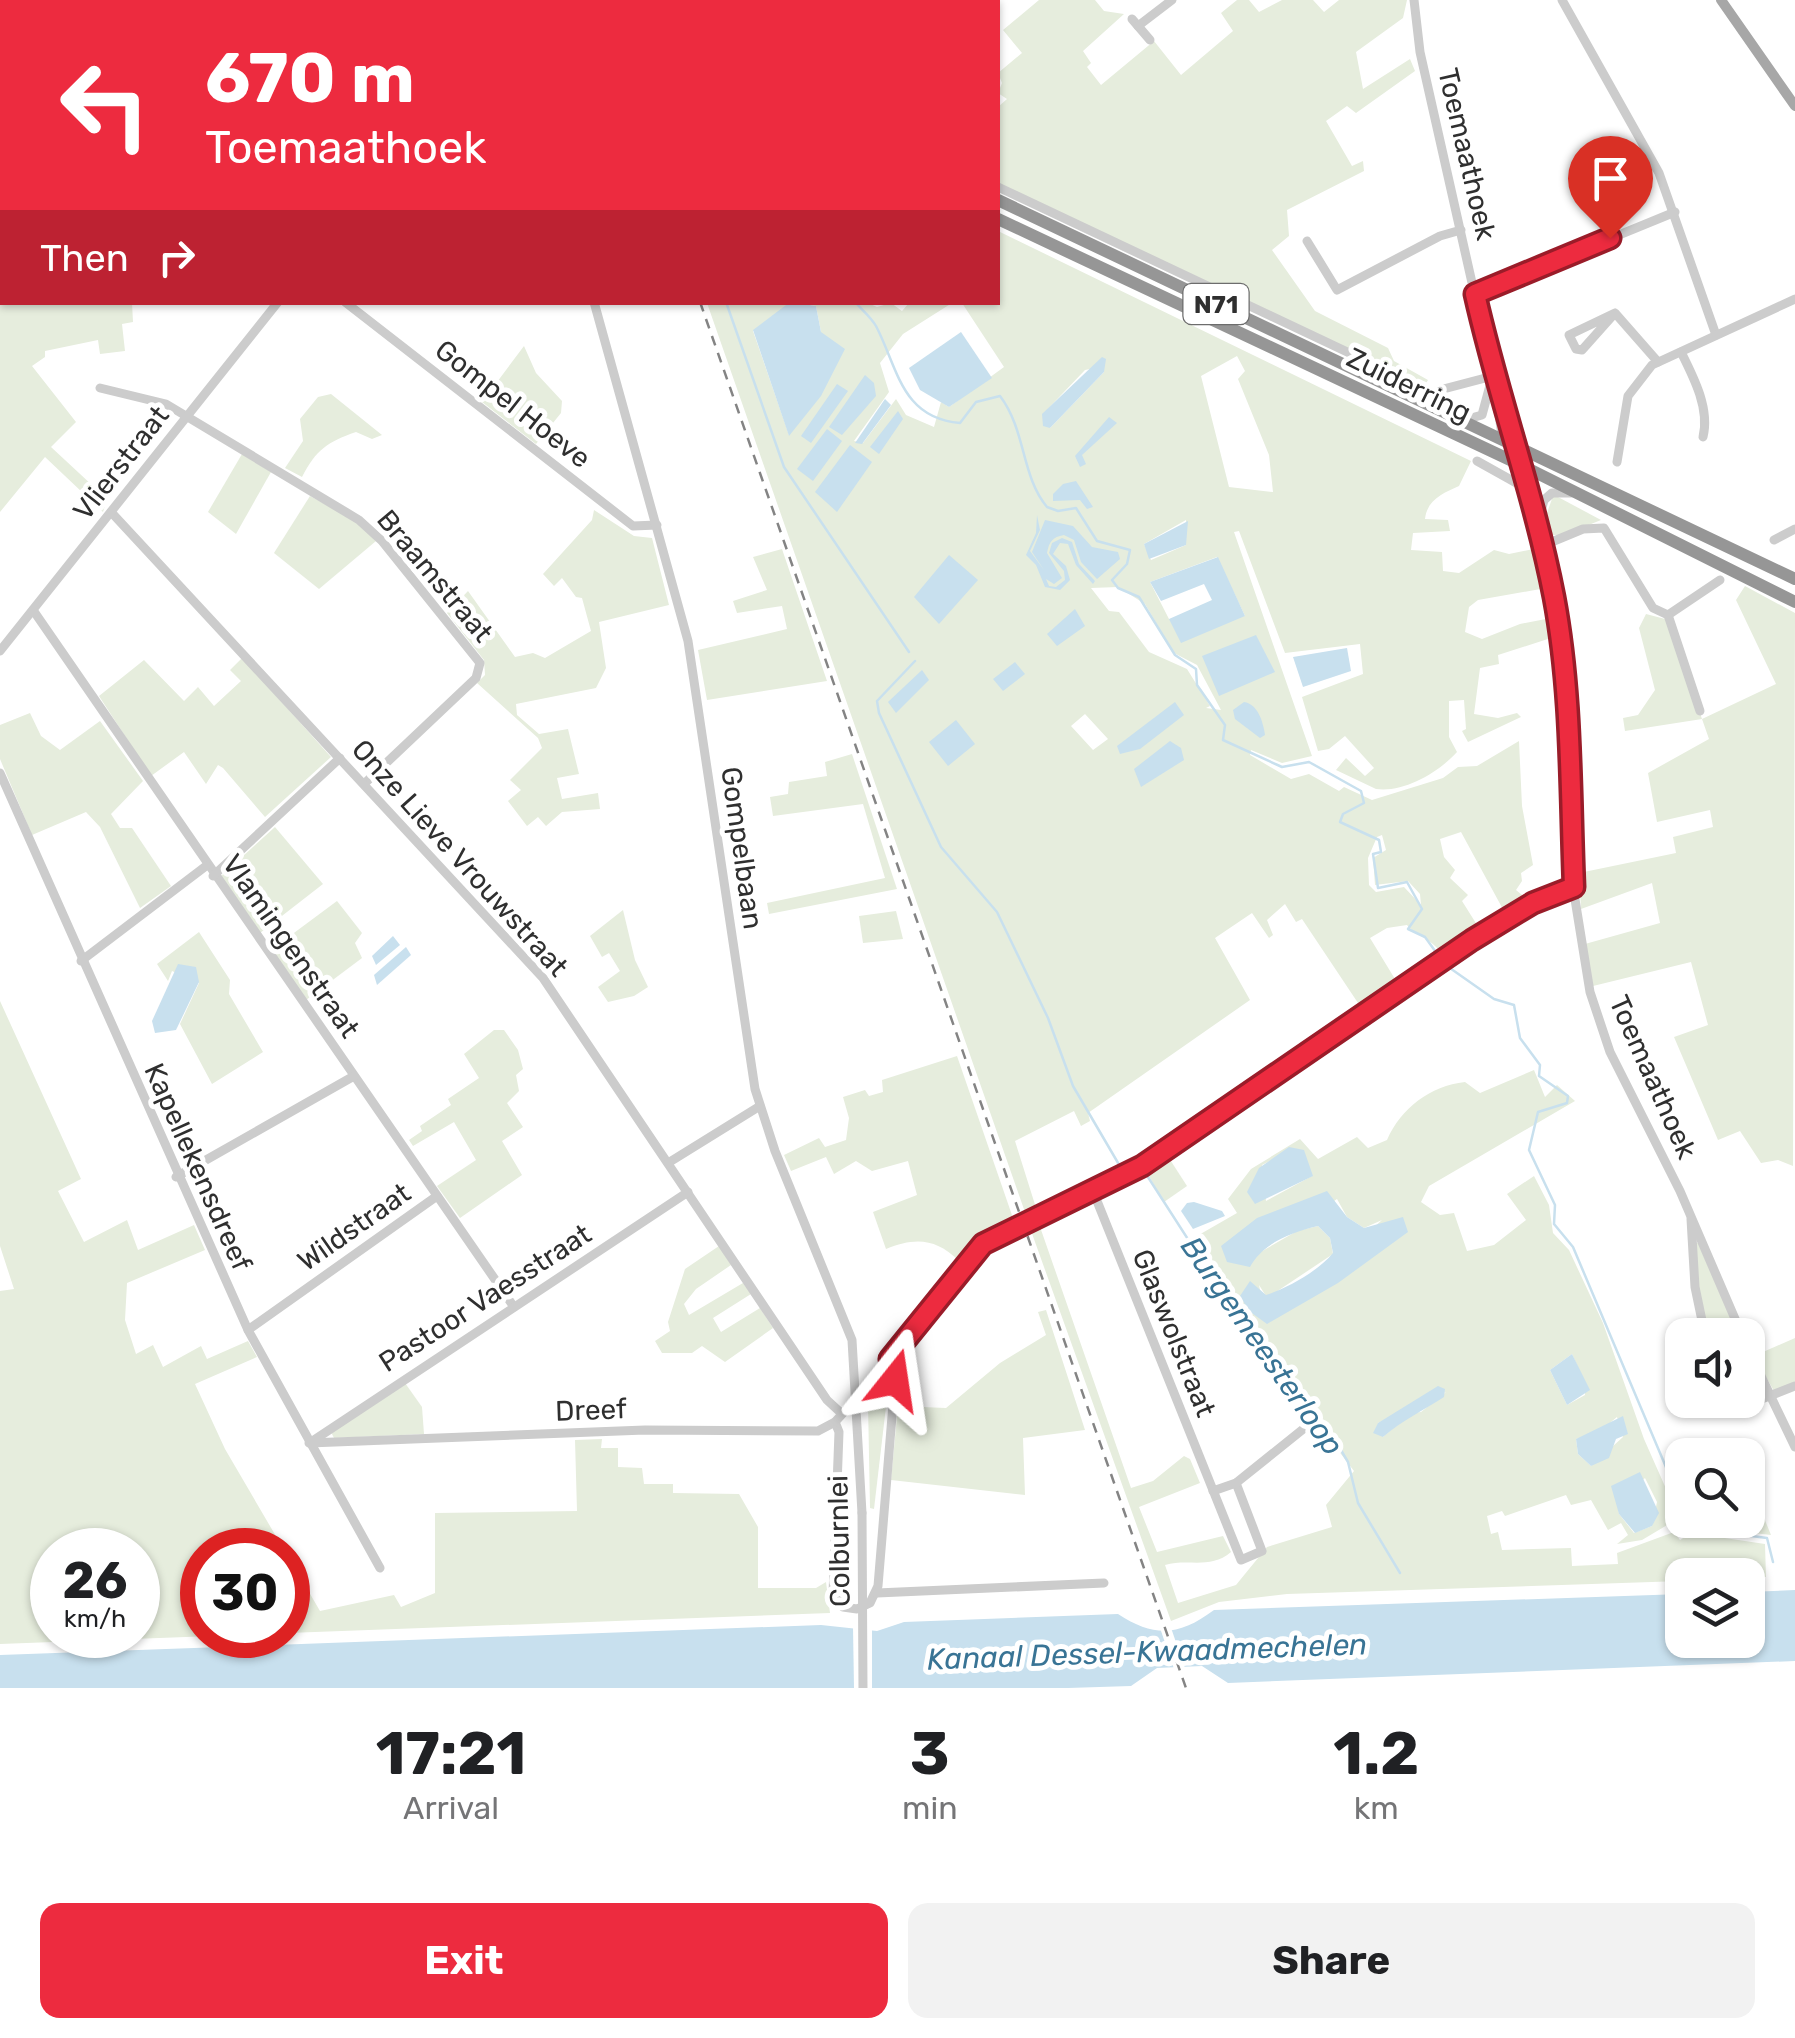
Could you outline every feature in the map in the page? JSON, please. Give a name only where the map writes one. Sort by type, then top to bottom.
[{"type":"highway","name":"Zuiderring","points":[[1000,201],[1434,408],[1579,495],[1795,602]]},
{"type":"highway","name":"Zuiderring","points":[[1000,220],[1513,455],[1795,579]]},
{"type":"main road","points":[[1721,0],[1795,106]]},
{"type":"street","points":[[1150,40],[1135,22],[1172,0]]},
{"type":"street","name":"Toemaathoek","points":[[1414,0],[1420,52],[1493,376],[1520,485],[1541,541]]},
{"type":"street","points":[[1562,0],[1659,173],[1716,335]]},
{"type":"street","points":[[1000,189],[1425,390],[1432,392],[1493,376]]},
{"type":"street","points":[[1475,294],[1674,212]]},
{"type":"street","points":[[1307,241],[1337,290],[1440,236],[1461,230]]},
{"type":"street","points":[[1617,462],[1628,396],[1658,362],[1794,302]]},
{"type":"street","name":"Vlierstraat","points":[[0,652],[276,305]]},
{"type":"street","name":"Gompel Hoeve","points":[[349,305],[633,526],[657,525]]},
{"type":"street","name":"Gompelbaan","points":[[595,305],[657,525],[698,694],[745,1034],[760,1106],[848,1324],[858,1394]]},
{"type":"street","points":[[1614,313],[1582,350],[1576,350],[1569,335],[1614,313]]},
{"type":"street","points":[[1614,313],[1658,362]]},
{"type":"street","points":[[1681,352],[1701,400],[1703,438]]},
{"type":"street","points":[[1434,408],[1475,421],[1486,409],[1486,387],[1493,376]]},
{"type":"street","name":"Braamstraat","points":[[100,388],[156,400],[359,520],[382,541],[480,663],[476,678],[364,784]]},
{"type":"street","name":"Toemaathoek","points":[[1513,455],[1539,521],[1564,668],[1579,940],[1598,1024],[1691,1216],[1735,1318]]},
{"type":"street","points":[[1477,461],[1520,485]]},
{"type":"street","points":[[1539,521],[1544,500],[1552,492],[1579,495]]},
{"type":"street","name":"Onze Lieve Vrouwstraat","points":[[111,512],[543,978],[838,1417]]},
{"type":"street","points":[[1541,541],[1583,529],[1604,528],[1654,608],[1668,615],[1700,711]]},
{"type":"street","points":[[1774,540],[1795,529]]},
{"type":"street","points":[[1668,615],[1720,580]]},
{"type":"street","name":"Vlamingenstraat","points":[[33,610],[206,866],[514,1307]]},
{"type":"street","points":[[213,876],[340,758]]},
{"type":"street","name":"Kapellekensdreef","points":[[0,774],[176,1177],[248,1330],[380,1568]]},
{"type":"street","points":[[81,960],[206,866]]},
{"type":"street","points":[[890,1359],[895,1380],[877,1593],[868,1606],[843,1607],[833,1594],[838,1417],[983,1244],[1142,1166],[1484,932],[1533,903],[1574,887]]},
{"type":"street","points":[[176,1177],[354,1076]]},
{"type":"street","points":[[668,1163],[760,1106]]},
{"type":"street","name":"Glaswolstraat","points":[[1093,1191],[1240,1560],[1262,1551],[1236,1483]]},
{"type":"street","name":"Pastoor Vaesstraat","points":[[309,1443],[688,1192]]},
{"type":"street","name":"Wildstraat","points":[[248,1330],[437,1196]]},
{"type":"street","name":"Toemaathoek","points":[[1691,1216],[1695,1287],[1702,1318]]},
{"type":"street","points":[[1765,1397],[1795,1386]]},
{"type":"street","points":[[1765,1389],[1795,1447]]},
{"type":"street","name":"Colburnlei","points":[[858,1394],[863,1688]]},
{"type":"street","name":"Dreef","points":[[309,1443],[645,1430],[808,1433],[838,1417]]},
{"type":"street","points":[[1213,1491],[1236,1483],[1312,1422]]},
{"type":"street","points":[[877,1593],[1104,1583]]},
{"type":"green space","points":[[1039,0],[1095,0],[1104,11],[1124,14],[1083,51],[1091,63],[1087,67],[1101,85],[1154,41],[1181,75],[1233,31],[1221,13],[1237,0],[1249,0],[1259,12],[1282,0],[1313,0],[1324,12],[1339,0],[1407,0],[1403,18],[1356,52],[1363,89],[1410,59],[1415,71],[1356,113],[1347,106],[1326,121],[1352,166],[1363,161],[1364,171],[1287,210],[1289,236],[1272,250],[1315,311],[1388,348],[1394,361],[1428,380],[1425,385],[1000,184],[1000,105],[1007,99],[1000,94],[1000,71],[1022,53],[1003,30]]},
{"type":"green space","points":[[1000,232],[1471,461],[1459,486],[1437,498],[1426,512],[1425,519],[1448,520],[1450,531],[1413,533],[1411,550],[1442,552],[1443,571],[1459,573],[1494,550],[1509,554],[1538,548],[1546,588],[1478,600],[1469,607],[1465,632],[1482,639],[1520,624],[1551,618],[1554,637],[1498,655],[1499,664],[1480,668],[1474,714],[1498,718],[1517,713],[1521,717],[1468,742],[1462,731],[1466,729],[1464,700],[1449,701],[1449,737],[1457,752],[1420,780],[1398,788],[1376,789],[1336,770],[1346,758],[1365,776],[1374,768],[1345,736],[1329,749],[1318,751],[1302,697],[1363,674],[1360,644],[1285,653],[1239,531],[1234,532],[1312,756],[1282,763],[1251,750],[1250,755],[1291,779],[1309,774],[1339,791],[1344,787],[1372,800],[1443,778],[1458,767],[1477,766],[1519,741],[1522,806],[1533,865],[1521,873],[1522,881],[1516,890],[1527,899],[1505,913],[1461,832],[1440,839],[1444,857],[1455,870],[1450,878],[1468,895],[1462,901],[1479,928],[1442,954],[1407,925],[1387,928],[1370,938],[1398,984],[1362,1009],[1302,919],[1296,922],[1285,904],[1267,920],[1273,935],[1269,938],[1252,913],[1215,938],[1250,1000],[1088,1113],[1090,1121],[1081,1126],[1074,1111],[1015,1141],[1037,1211],[1026,1215],[708,305],[787,305],[753,331],[789,435],[821,332],[816,306],[811,305],[894,305],[902,311],[907,305],[949,305],[903,334],[880,363],[889,392],[854,441],[863,443],[896,399],[906,415],[934,427],[941,402],[949,407],[1004,367],[963,305],[1000,305]],"holes":[[[1237,356],[1245,371],[1238,379],[1269,455],[1273,492],[1229,487],[1201,376]],[[1104,366],[1104,372],[1050,428],[1043,414],[1085,370]],[[1186,520],[1186,545],[1151,560],[1144,544]],[[1217,557],[1245,616],[1169,619],[1150,582]],[[1118,587],[1145,604],[1174,653],[1197,665],[1221,710],[1206,708],[1210,706],[1187,669],[1149,652],[1119,612],[1109,611],[1091,588]],[[1085,714],[1108,739],[1093,750],[1071,726]],[[1382,835],[1386,850],[1373,858],[1375,885],[1408,881],[1420,894],[1421,905],[1404,887],[1376,892],[1369,885],[1368,858],[1377,837]]]},
{"type":"green space","points":[[0,305],[132,305],[133,322],[122,324],[125,351],[100,354],[98,340],[45,351],[45,357],[32,366],[76,422],[51,447],[107,499],[103,512],[45,457],[0,512]]},
{"type":"green space","points":[[524,346],[536,373],[562,401],[561,413],[536,444],[482,402]]},
{"type":"green space","points":[[331,394],[382,435],[372,439],[356,432],[337,439],[323,448],[302,477],[285,468],[303,441],[300,419],[318,397]]},
{"type":"green space","points":[[242,454],[271,472],[236,534],[208,512]]},
{"type":"green space","points":[[310,496],[354,520],[376,541],[319,589],[274,553]]},
{"type":"green space","points":[[1553,496],[1601,520],[1564,535],[1552,535],[1547,513]]},
{"type":"green space","points":[[594,510],[634,536],[652,538],[669,605],[599,622],[606,668],[596,688],[516,704],[517,715],[539,734],[568,729],[579,774],[557,778],[562,799],[598,793],[600,809],[562,812],[546,826],[538,817],[527,826],[508,801],[521,790],[510,780],[542,748],[538,738],[477,683],[485,675],[484,660],[447,613],[468,591],[515,657],[533,653],[545,658],[591,631],[582,598],[576,597],[562,578],[554,586],[543,574],[592,520]]},
{"type":"green space","points":[[782,549],[827,681],[707,700],[698,650],[787,629],[782,606],[737,613],[733,601],[767,590],[753,557]]},
{"type":"green space","points":[[1745,586],[1795,613],[1793,1166],[1778,1160],[1761,1163],[1740,1131],[1718,1140],[1674,1037],[1708,1025],[1691,962],[1593,986],[1585,944],[1660,923],[1652,883],[1581,909],[1579,873],[1676,853],[1673,837],[1713,827],[1710,810],[1657,822],[1648,773],[1709,739],[1702,719],[1776,684],[1736,600]]},
{"type":"green space","points":[[1646,614],[1669,620],[1702,719],[1625,731],[1623,718],[1638,715],[1655,690],[1639,628]]},
{"type":"green space","points":[[242,658],[331,757],[265,817],[223,768],[218,765],[206,784],[184,752],[151,776],[99,696],[144,660],[184,701],[198,687],[214,706],[241,681],[230,670]]},
{"type":"green space","points":[[30,713],[41,736],[60,750],[100,721],[143,781],[111,814],[120,828],[132,828],[171,886],[140,908],[100,827],[86,812],[32,835],[0,759],[0,725]]},
{"type":"green space","points":[[852,754],[897,889],[769,914],[767,903],[885,878],[863,804],[773,816],[770,797],[788,794],[789,782],[827,776],[825,762]]},
{"type":"green space","points":[[275,827],[323,884],[260,933],[221,876]]},
{"type":"green space","points":[[337,901],[362,933],[355,943],[362,958],[306,1000],[271,950]]},
{"type":"green space","points":[[623,910],[635,960],[648,987],[634,996],[608,1002],[598,987],[620,971],[609,953],[602,957],[590,936]]},
{"type":"green space","points":[[896,911],[903,939],[863,943],[859,916]]},
{"type":"green space","points":[[199,932],[230,980],[229,994],[263,1052],[212,1084],[180,1024],[199,983],[172,971],[168,981],[157,964]]},
{"type":"green space","points":[[0,1001],[81,1179],[58,1191],[84,1242],[127,1220],[138,1250],[194,1225],[205,1250],[127,1283],[125,1320],[136,1354],[153,1345],[163,1367],[201,1346],[207,1359],[248,1341],[257,1357],[195,1384],[225,1449],[271,1528],[180,1528],[180,1637],[160,1638],[160,1528],[30,1528],[30,1643],[0,1644],[0,1291],[14,1289],[0,1246]]},
{"type":"green space","points":[[494,1030],[504,1030],[518,1050],[523,1069],[516,1075],[519,1091],[507,1103],[523,1127],[502,1141],[522,1175],[460,1218],[437,1186],[476,1160],[454,1122],[413,1146],[409,1140],[422,1131],[420,1126],[451,1105],[448,1099],[479,1078],[464,1054]]},
{"type":"green space","points":[[957,1056],[1014,1221],[984,1237],[959,1261],[942,1248],[925,1242],[886,1249],[873,1212],[917,1195],[908,1161],[872,1171],[856,1161],[834,1174],[826,1157],[791,1171],[784,1155],[819,1138],[825,1147],[846,1140],[849,1118],[843,1097],[865,1090],[869,1096],[883,1092],[882,1080]]},
{"type":"green space","points":[[1534,1070],[1545,1097],[1557,1085],[1575,1101],[1429,1186],[1421,1202],[1440,1215],[1454,1213],[1467,1251],[1494,1245],[1526,1220],[1507,1194],[1534,1176],[1549,1205],[1553,1233],[1569,1250],[1603,1323],[1665,1486],[1665,1526],[1642,1540],[1617,1544],[1628,1535],[1621,1523],[1608,1530],[1591,1500],[1571,1505],[1566,1495],[1505,1516],[1502,1511],[1487,1516],[1491,1534],[1498,1532],[1502,1550],[1571,1548],[1572,1566],[1618,1564],[1617,1553],[1665,1535],[1680,1540],[1725,1538],[1765,1544],[1766,1577],[1765,1558],[1665,1558],[1665,1582],[1287,1594],[1219,1602],[1171,1621],[1030,1228],[1039,1224],[1131,1488],[1153,1481],[1184,1456],[1190,1459],[1200,1483],[1139,1507],[1157,1552],[1223,1536],[1231,1552],[1215,1561],[1165,1565],[1178,1603],[1236,1585],[1267,1547],[1332,1527],[1326,1505],[1354,1471],[1235,1315],[1190,1240],[1237,1213],[1228,1199],[1251,1169],[1300,1139],[1318,1159],[1357,1137],[1368,1148],[1387,1140],[1400,1118],[1418,1100],[1440,1088],[1465,1082],[1480,1093]],"holes":[[[1286,1153],[1312,1176],[1266,1201],[1262,1165]],[[1337,1199],[1347,1217],[1364,1228],[1382,1220],[1267,1323],[1259,1285],[1266,1296],[1276,1292],[1333,1254],[1330,1238],[1318,1226],[1297,1231],[1257,1254]],[[1572,1354],[1585,1383],[1585,1395],[1567,1405],[1550,1370]],[[1446,1392],[1421,1412],[1410,1413],[1383,1437],[1378,1423]],[[1617,1417],[1623,1437],[1591,1466],[1578,1454],[1576,1439],[1599,1432]],[[1645,1478],[1657,1502],[1652,1526],[1634,1533],[1619,1514],[1618,1504]]]},
{"type":"green space","points":[[1167,1155],[1187,1186],[1164,1202],[1146,1171]]},
{"type":"green space","points":[[1696,1243],[1731,1318],[1704,1318]]},
{"type":"green space","points":[[719,1246],[731,1265],[696,1289],[684,1304],[689,1315],[743,1283],[751,1294],[713,1318],[721,1332],[760,1308],[773,1328],[725,1362],[702,1346],[692,1353],[662,1353],[655,1341],[670,1331],[668,1322],[685,1269]]},
{"type":"green space","points":[[1046,1310],[1085,1430],[1023,1438],[1025,1495],[891,1480],[898,1406],[946,1408],[1000,1363],[1046,1335],[1038,1312]]},
{"type":"green space","points":[[1795,1338],[1795,1384],[1774,1391],[1765,1375],[1765,1351]]},
{"type":"green space","points":[[405,1383],[422,1407],[424,1434],[334,1438],[331,1432]]},
{"type":"green space","points":[[877,1389],[887,1398],[874,1509],[870,1508],[868,1403]]},
{"type":"green space","points":[[602,1439],[601,1448],[618,1448],[618,1467],[642,1468],[644,1484],[673,1484],[673,1493],[739,1494],[758,1527],[758,1588],[816,1588],[826,1582],[830,1613],[310,1632],[310,1594],[320,1611],[394,1595],[401,1607],[435,1593],[435,1513],[577,1511],[575,1440]]},
{"type":"water","points":[[786,305],[816,306],[821,332],[845,349],[821,396],[789,436],[753,330]]},
{"type":"water","points":[[961,332],[992,378],[949,407],[920,390],[909,368]]},
{"type":"water","points":[[1102,357],[1106,359],[1104,372],[1050,428],[1043,426],[1042,414]]},
{"type":"water","points":[[865,375],[874,383],[876,396],[842,435],[829,427]]},
{"type":"water","points":[[837,384],[848,391],[811,443],[801,436]]},
{"type":"water","points":[[885,399],[891,405],[862,444],[855,443]]},
{"type":"water","points":[[898,411],[903,419],[879,454],[870,447]]},
{"type":"water","points":[[1109,417],[1117,423],[1082,455],[1086,464],[1080,467],[1075,456]]},
{"type":"water","points":[[827,429],[842,441],[813,481],[797,469]]},
{"type":"water","points":[[850,445],[872,462],[837,512],[815,492]]},
{"type":"water","points":[[1076,481],[1093,507],[1087,509],[1080,500],[1053,501],[1053,494],[1063,484]]},
{"type":"water","points":[[1037,515],[1040,530],[1030,551],[1044,570],[1032,552],[1045,520],[1073,526],[1092,547],[1118,552],[1120,559],[1097,579],[1081,562],[1074,540],[1064,535],[1057,537],[1050,543],[1047,553],[1062,578],[1054,584],[1046,579],[1049,586],[1056,587],[1065,580],[1064,571],[1049,553],[1052,543],[1062,538],[1072,542],[1079,564],[1095,581],[1093,584],[1076,565],[1068,544],[1060,543],[1053,554],[1066,566],[1070,580],[1060,590],[1045,587],[1036,565],[1026,555],[1036,533]]},
{"type":"water","points":[[1188,521],[1186,545],[1149,559],[1144,544]]},
{"type":"water","points":[[949,555],[978,580],[939,624],[914,597]]},
{"type":"water","points":[[1218,557],[1245,616],[1181,643],[1169,619],[1212,600],[1204,584],[1161,601],[1150,582]]},
{"type":"water","points":[[1075,609],[1085,626],[1057,646],[1047,634]]},
{"type":"water","points":[[1256,635],[1275,672],[1219,696],[1202,656]]},
{"type":"water","points":[[1347,648],[1351,671],[1303,687],[1293,657]]},
{"type":"water","points":[[1015,662],[1025,674],[1003,691],[993,679]]},
{"type":"water","points":[[922,670],[929,680],[896,713],[888,702]]},
{"type":"water","points":[[1175,702],[1184,715],[1140,749],[1120,754],[1117,746]]},
{"type":"water","points":[[1244,702],[1259,714],[1265,735],[1260,738],[1235,719],[1233,710]]},
{"type":"water","points":[[956,720],[975,744],[948,766],[929,742]]},
{"type":"water","points":[[1170,741],[1181,748],[1184,760],[1141,787],[1134,769]]},
{"type":"water","points":[[393,936],[400,945],[376,965],[372,956]]},
{"type":"water","points":[[406,947],[411,955],[377,985],[374,975]]},
{"type":"water","points":[[178,964],[196,967],[199,982],[176,1030],[155,1033],[152,1021]]},
{"type":"water","points":[[1289,1147],[1304,1150],[1313,1176],[1255,1204],[1247,1192],[1259,1168]]},
{"type":"water","points":[[1327,1191],[1347,1217],[1364,1228],[1403,1217],[1408,1232],[1338,1283],[1267,1324],[1249,1311],[1240,1296],[1250,1281],[1266,1295],[1293,1283],[1333,1253],[1330,1238],[1318,1226],[1298,1232],[1270,1245],[1250,1267],[1227,1262],[1221,1246],[1257,1218]]},
{"type":"water","points":[[1187,1203],[1222,1211],[1225,1216],[1193,1229],[1181,1211]]},
{"type":"water","points":[[1572,1354],[1590,1390],[1567,1405],[1550,1370]]},
{"type":"water","points":[[1438,1386],[1445,1389],[1444,1397],[1383,1437],[1373,1433],[1378,1423]]},
{"type":"water","points":[[1623,1416],[1628,1434],[1616,1439],[1609,1458],[1591,1466],[1578,1454],[1576,1439]]},
{"type":"water","points":[[1640,1472],[1659,1513],[1652,1526],[1635,1533],[1619,1514],[1611,1486]]},
{"type":"water","name":"Kanaal Dessel-Kwaadmechelen","points":[[1795,1590],[1795,1661],[1228,1683],[1202,1666],[1157,1668],[1131,1686],[1068,1688],[0,1688],[0,1655],[160,1658],[160,1649],[180,1648],[180,1658],[310,1658],[310,1644],[821,1625],[877,1631],[904,1622],[1118,1614],[1144,1627],[1167,1631],[1189,1625],[1214,1610],[1665,1595],[1665,1658],[1765,1658],[1765,1591]]},
{"type":"pier","points":[[1159,1625],[1170,1625],[1186,1671],[1175,1672]]},
{"type":"pier","points":[[853,1626],[872,1626],[872,1688],[854,1688]]},
{"type":"waterway","name":"Burgemeesterloop","points":[[727,305],[784,467],[909,652]]},
{"type":"waterway","points":[[858,305],[876,326],[904,388],[925,412],[960,423],[976,402],[1000,396],[1015,423],[1032,481],[1047,507],[1058,511],[1076,508],[1097,541],[1130,550],[1127,564],[1112,580],[1118,588],[1139,597],[1175,655],[1196,669],[1197,685],[1225,725],[1223,740],[1282,767],[1309,762],[1361,791],[1364,803],[1343,814],[1340,822],[1379,840],[1381,852],[1373,854],[1378,888],[1407,882],[1422,909],[1408,929],[1425,937],[1438,955]]},
{"type":"waterway","name":"Burgemeesterloop","points":[[915,661],[877,701],[879,713],[941,847],[997,912],[1048,1018],[1073,1086],[1121,1168]]},
{"type":"waterway","points":[[1447,966],[1494,999],[1514,1005],[1520,1038],[1540,1065],[1539,1076],[1568,1096],[1567,1103],[1538,1112],[1529,1150],[1555,1205],[1554,1224],[1573,1247],[1665,1465]]},
{"type":"waterway","name":"Burgemeesterloop","points":[[1146,1174],[1238,1317],[1335,1440],[1348,1462],[1358,1503],[1400,1573]]},
{"type":"waterway","points":[[1765,1538],[1773,1562]]},
{"type":"railway","points":[[701,305],[1186,1688]]},
{"type":"route","points":[[895,1380],[890,1359],[967,1259],[983,1244],[1142,1166],[1508,916],[1574,887],[1566,700],[1554,597],[1530,486],[1502,393],[1493,376],[1475,294],[1610,238]]}]
